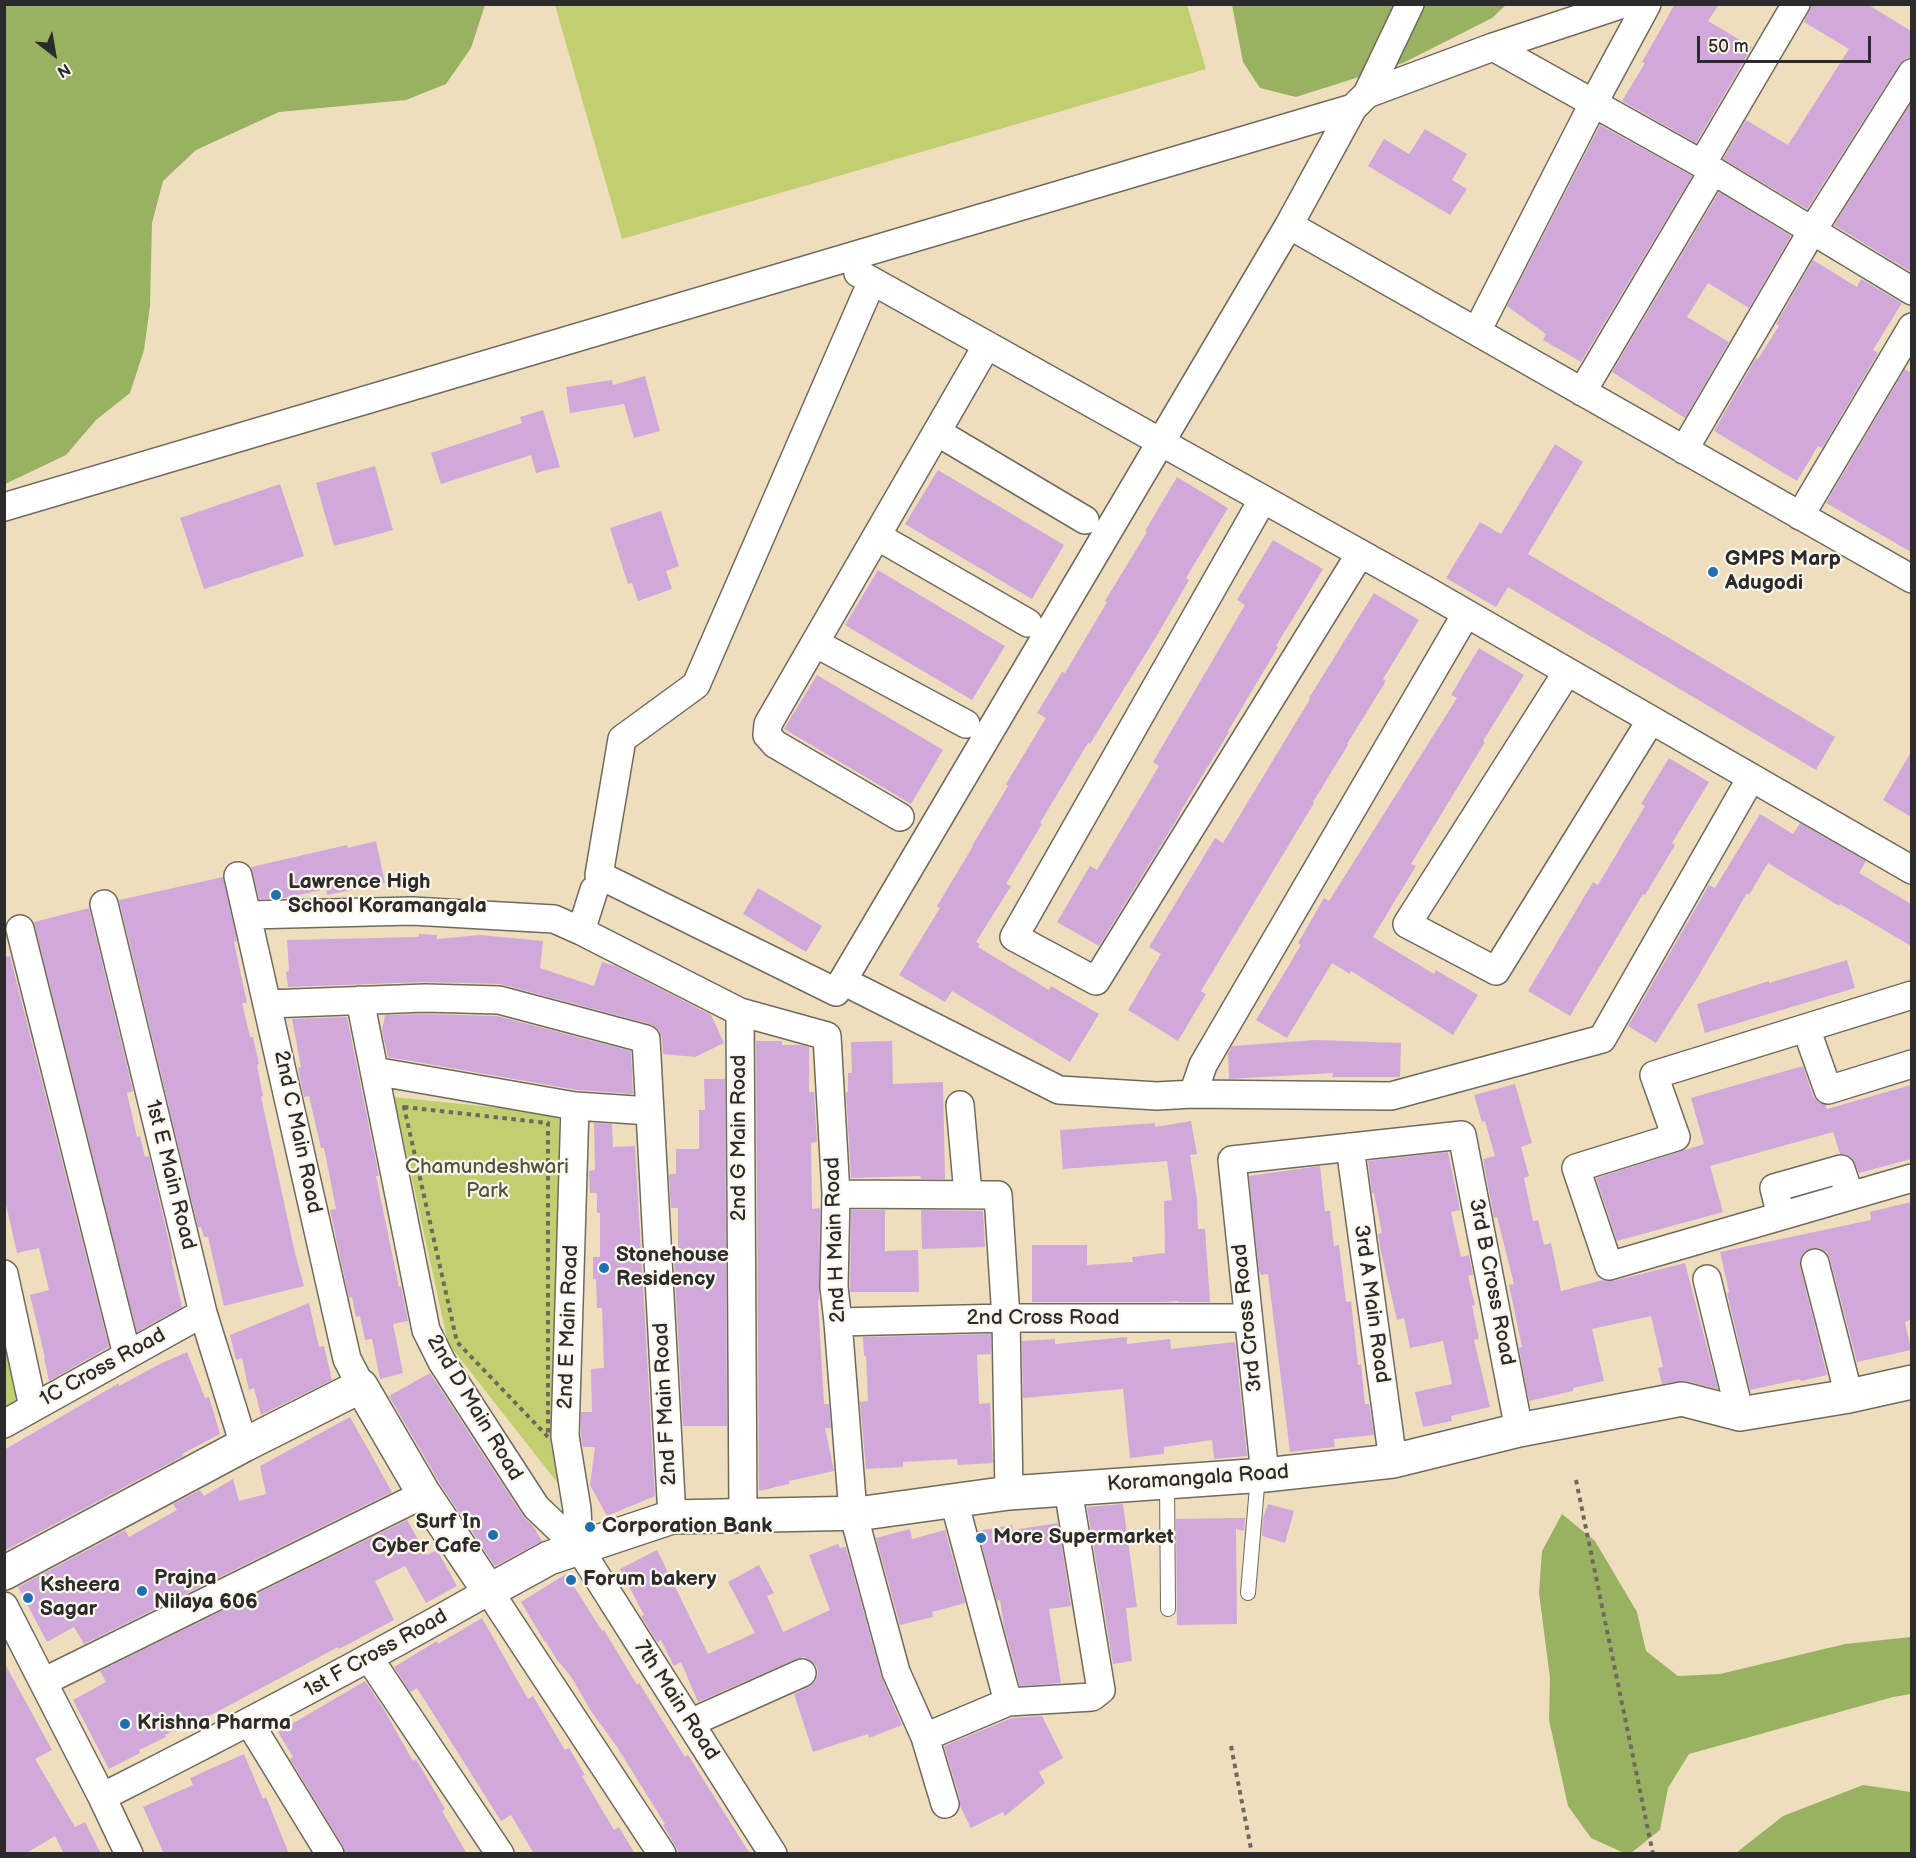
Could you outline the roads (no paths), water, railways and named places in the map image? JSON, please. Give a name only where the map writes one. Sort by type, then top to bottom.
[{"type":"street","points":[[872,281],[696,685],[622,739],[599,875],[836,992],[1289,225],[1360,101],[1410,4]]},
{"type":"street","points":[[4,507],[837,261],[1360,101],[1493,47],[1623,4]]},
{"type":"street","points":[[1477,331],[1594,102],[1647,4]]},
{"type":"street","points":[[1582,392],[1708,168],[1796,4]]},
{"type":"street","points":[[1493,47],[1708,168],[1911,291]]},
{"type":"street","points":[[1684,450],[1812,231],[1911,73]]},
{"type":"street","points":[[1289,225],[1911,579]]},
{"type":"street","points":[[837,261],[1466,614],[1911,870]]},
{"type":"street","points":[[1800,516],[1911,327]]},
{"type":"street","points":[[900,817],[775,744],[767,735],[768,724],[987,345]]},
{"type":"street","points":[[937,432],[1085,520]]},
{"type":"street","points":[[1263,499],[1014,937],[1096,981],[1360,554]]},
{"type":"street","points":[[877,536],[1028,623]]},
{"type":"street","points":[[1193,1094],[1203,1065],[1466,614]]},
{"type":"street","points":[[815,643],[966,724]]},
{"type":"street","points":[[1567,672],[1407,924],[1496,971],[1651,720]]},
{"type":"street","points":[[843,981],[1059,1090],[1157,1096],[1193,1094],[1391,1096],[1602,1039],[1751,778]]},
{"type":"street","name":"2nd C Main Road","points":[[238,876],[347,1359],[361,1386]]},
{"type":"street","points":[[581,931],[594,890]]},
{"type":"street","name":"1st E Main Road","points":[[104,904],[203,1313],[244,1445]]},
{"type":"street","name":"2nd H Main Road","points":[[248,915],[412,911],[554,919],[740,1012],[827,1036],[836,1194],[834,1287],[853,1513],[896,1672],[925,1737],[945,1804]]},
{"type":"street","points":[[20,929],[127,1355]]},
{"type":"street","points":[[1911,995],[1654,1075],[1676,1137],[1576,1168],[1609,1266],[1911,1178]]},
{"type":"street","name":"2nd F Main Road","points":[[360,1000],[425,998],[499,1000],[646,1039],[672,1517]]},
{"type":"street","points":[[268,1004],[360,1000]]},
{"type":"street","name":"2nd D Main Road","points":[[360,1000],[426,1330],[442,1362],[536,1507],[579,1548]]},
{"type":"street","name":"2nd G Main Road","points":[[740,1012],[742,1515]]},
{"type":"street","points":[[1806,1028],[1828,1090],[1911,1064]]},
{"type":"street","points":[[374,1071],[575,1106],[650,1111]]},
{"type":"street","points":[[960,1105],[968,1194]]},
{"type":"street","name":"2nd E Main Road","points":[[575,1106],[565,1436],[577,1509],[579,1548]]},
{"type":"street","name":"3rd B Cross Road","points":[[1350,1147],[1462,1135],[1520,1430]]},
{"type":"street","name":"3rd Cross Road","points":[[1262,1475],[1232,1161],[1350,1147]]},
{"type":"street","name":"3rd A Main Road","points":[[1350,1147],[1393,1461]]},
{"type":"street","points":[[836,1194],[998,1195],[1006,1318],[1009,1493]]},
{"type":"street","points":[[1815,1263],[1849,1396]]},
{"type":"street","points":[[4,1274],[33,1407]]},
{"type":"street","points":[[1707,1279],[1740,1414]]},
{"type":"street","name":"1C Cross Road","points":[[4,1424],[203,1313]]},
{"type":"street","name":"2nd Cross Road","points":[[838,1323],[1006,1318],[1248,1318]]},
{"type":"street","name":"Koramangala Road","points":[[489,1591],[549,1558],[672,1517],[853,1513],[1009,1493],[1262,1475],[1393,1461],[1520,1430],[1682,1400],[1740,1414],[1849,1396],[1911,1382]]},
{"type":"street","points":[[4,1573],[244,1445],[361,1386],[424,1494],[662,1854]]},
{"type":"street","points":[[925,1737],[1008,1702],[1092,1697],[1101,1690],[1068,1489]]},
{"type":"street","points":[[43,1682],[424,1494]]},
{"type":"street","points":[[954,1501],[1008,1702]]},
{"type":"street","name":"7th Main Road","points":[[579,1548],[773,1854]]},
{"type":"street","name":"1st F Cross Road","points":[[102,1797],[249,1722],[489,1591]]},
{"type":"street","points":[[4,1606],[129,1854]]},
{"type":"street","points":[[369,1658],[500,1854]]},
{"type":"street","points":[[690,1723],[802,1673]]},
{"type":"street","points":[[249,1722],[330,1854]]},
{"type":"lane","points":[[1248,1593],[1262,1475]]},
{"type":"lane","points":[[1167,1482],[1168,1609]]},
{"type":"place","name":"GMPS Marp Adugodi","points":[[1713,572]]},
{"type":"place","name":"Lawrence High School Koramangala","points":[[276,895]]},
{"type":"place","name":"Stonehouse Residency","points":[[604,1268]]},
{"type":"place","name":"Corporation Bank","points":[[590,1527]]},
{"type":"place","name":"Surf In Cyber Cafe","points":[[493,1535]]},
{"type":"place","name":"More Supermarket","points":[[981,1538]]},
{"type":"place","name":"Forum bakery","points":[[571,1580]]},
{"type":"place","name":"Prajna Nilaya 606","points":[[142,1591]]},
{"type":"place","name":"Ksheera Sagar","points":[[28,1598]]},
{"type":"place","name":"Krishna Pharma","points":[[125,1724]]},
{"type":"park label","name":"Chamundeshwari Park","points":[[487,1180]]}]
